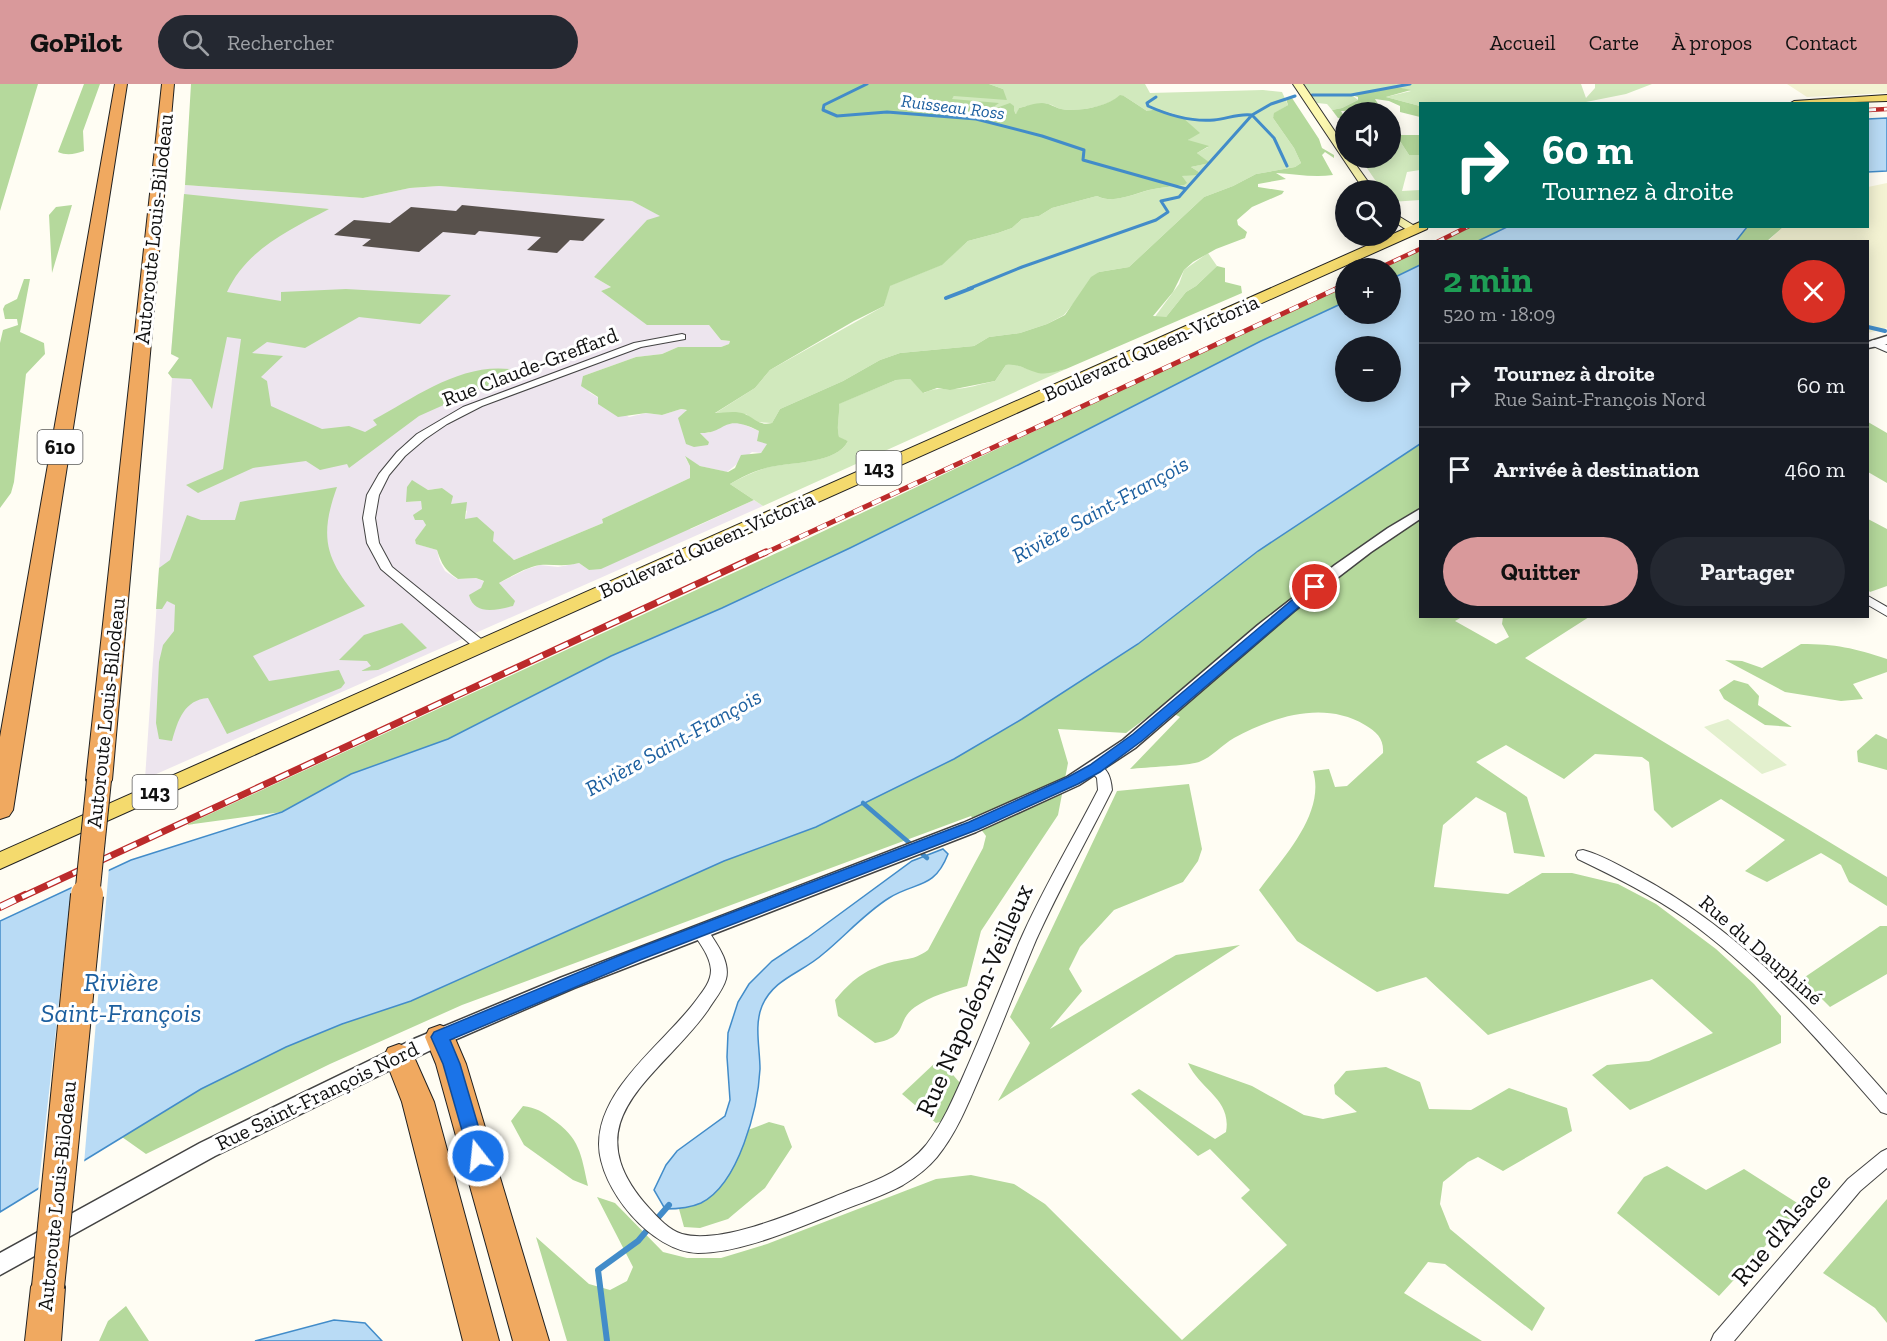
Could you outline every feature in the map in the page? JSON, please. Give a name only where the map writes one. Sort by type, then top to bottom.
[{"type":"highway","name":"610","points":[[0,810],[121,84]]},
{"type":"highway","name":"Autoroute Louis-Bilodeau","points":[[43,1341],[168,84]]},
{"type":"highway","points":[[440,1037],[451,1064],[531,1341]]},
{"type":"highway","points":[[399,1056],[418,1102],[481,1341]]},
{"type":"main road","points":[[1298,84],[1335,140]]},
{"type":"main road","points":[[1825,102],[1887,98]]},
{"type":"main road","points":[[1401,220],[1418,228]]},
{"type":"main road","name":"Boulevard Queen-Victoria","points":[[0,861],[1418,228]]},
{"type":"street","name":"Rue Claude-Greffard","points":[[481,646],[387,569],[378,558],[369,533],[369,508],[378,483],[386,471],[419,437],[476,405],[647,343],[682,337]]},
{"type":"street","points":[[1871,344],[1887,340]]},
{"type":"street","points":[[1871,344],[1887,350]]},
{"type":"street","name":"Rue Saint-François Nord","points":[[0,1265],[241,1132],[440,1037],[532,997],[951,835],[1035,799],[1095,768],[1150,727],[1300,599],[1346,563],[1419,514]]},
{"type":"street","points":[[1869,601],[1887,612]]},
{"type":"street","name":"Rue Napoléon-Veilleux","points":[[700,931],[717,959],[718,981],[694,1018],[643,1072],[623,1098],[610,1129],[608,1148],[614,1175],[641,1213],[668,1236],[679,1242],[711,1245],[728,1242],[892,1182],[915,1167],[932,1150],[952,1120],[1029,939],[1105,789],[1104,777],[1095,768]]},
{"type":"street","name":"Rue du Dauphiné","points":[[1583,855],[1668,899],[1722,939],[1824,1036],[1887,1107]]},
{"type":"street","name":"Rue d'Alsace","points":[[1721,1341],[1854,1185],[1887,1157]]},
{"type":"shaded area","points":[[185,185],[363,198],[410,188],[439,186],[632,201],[661,216],[594,277],[611,287],[601,291],[691,323],[709,325],[721,340],[730,341],[729,344],[721,347],[678,347],[662,354],[636,357],[583,376],[589,392],[629,417],[646,413],[662,415],[681,409],[688,411],[678,418],[709,442],[699,432],[709,433],[723,425],[738,422],[759,431],[768,443],[761,453],[752,452],[727,472],[700,466],[685,457],[690,466],[690,478],[602,519],[603,523],[514,560],[465,519],[467,511],[451,504],[442,488],[428,490],[420,487],[406,502],[421,501],[426,525],[415,541],[417,544],[437,550],[445,571],[457,579],[476,578],[485,582],[481,588],[499,583],[540,565],[558,567],[579,563],[589,570],[685,529],[691,529],[754,500],[763,506],[145,779],[172,378],[168,373],[179,358],[171,354]]},
{"type":"green space","points":[[0,84],[38,84],[0,211]]},
{"type":"green space","points":[[84,84],[100,84],[83,131],[84,151],[71,154],[58,152]]},
{"type":"green space","points":[[191,84],[989,84],[1003,89],[1007,100],[954,96],[952,99],[999,103],[992,108],[978,108],[988,111],[1010,103],[1014,106],[1016,114],[1019,108],[1039,103],[1068,110],[1092,108],[1108,103],[1120,95],[1147,111],[1158,109],[1182,117],[1200,133],[1188,140],[1209,146],[1197,153],[1210,163],[1191,167],[1199,172],[1197,175],[1182,176],[1187,183],[1184,185],[1154,189],[1118,199],[1097,196],[1052,208],[1039,216],[1022,219],[1012,228],[968,241],[942,265],[890,286],[884,306],[770,370],[755,388],[715,413],[741,413],[764,424],[772,423],[780,409],[843,381],[880,360],[900,353],[974,346],[989,337],[1020,333],[1065,315],[1091,277],[1099,272],[1129,267],[1204,197],[1256,174],[1295,167],[1301,163],[1294,148],[1273,118],[1274,113],[1288,105],[1286,99],[1292,98],[1319,139],[1322,148],[1334,155],[1334,158],[1325,152],[1322,155],[1333,175],[1276,173],[1286,179],[1258,184],[1258,187],[1284,191],[1252,207],[1237,220],[1238,225],[1247,232],[1245,238],[1216,249],[1184,270],[1173,292],[1153,316],[1166,317],[1186,292],[1196,286],[1217,266],[1225,268],[1225,282],[1241,286],[1242,293],[1056,372],[1045,374],[1006,365],[995,381],[950,390],[937,388],[923,393],[910,379],[896,380],[839,404],[839,437],[848,441],[842,449],[813,461],[765,468],[730,484],[754,500],[601,569],[589,570],[579,563],[540,565],[524,570],[499,583],[515,601],[513,606],[487,610],[476,606],[469,595],[481,588],[484,581],[476,578],[458,579],[444,567],[437,550],[416,544],[415,540],[426,525],[423,520],[415,520],[413,515],[422,509],[421,501],[406,502],[407,487],[412,480],[428,490],[442,488],[453,496],[451,504],[467,502],[465,519],[477,517],[494,532],[493,541],[514,560],[603,523],[602,519],[690,478],[690,466],[685,456],[700,466],[728,472],[735,468],[741,455],[761,453],[767,444],[757,441],[759,431],[738,423],[700,433],[709,442],[708,445],[694,447],[686,444],[678,418],[687,410],[681,409],[662,415],[646,413],[618,417],[598,404],[598,397],[581,386],[583,376],[636,357],[662,354],[678,347],[721,347],[729,344],[730,341],[721,340],[709,325],[647,325],[601,291],[611,287],[594,277],[647,220],[660,216],[632,201],[439,186],[410,188],[363,198],[185,185]]},
{"type":"green space","points":[[989,84],[1145,84],[1150,93],[1263,90],[1282,92],[1288,105],[1275,113],[1273,118],[1294,148],[1301,163],[1295,167],[1256,174],[1204,197],[1129,267],[1099,272],[1064,315],[1047,324],[1020,333],[989,337],[974,346],[900,353],[880,360],[843,381],[780,409],[772,423],[754,422],[746,414],[714,414],[755,388],[770,370],[884,306],[889,286],[941,265],[968,241],[1012,228],[1022,219],[1039,216],[1052,208],[1097,196],[1118,199],[1154,189],[1184,185],[1182,176],[1199,172],[1191,167],[1209,163],[1197,153],[1208,147],[1188,140],[1193,136],[1191,129],[1182,119],[1169,112],[1147,111],[1124,96],[1092,108],[1068,110],[1050,104],[1041,104],[1019,108],[1017,114],[1013,111],[988,111],[951,99],[954,96],[1003,89]]},
{"type":"green space","points":[[1304,84],[1581,84],[1586,98],[1595,88],[1595,84],[1652,84],[1626,94],[1586,102],[1419,102],[1419,106],[1386,97],[1411,91],[1397,87],[1352,95],[1358,100],[1335,102],[1335,109],[1332,110],[1327,104],[1317,103]]},
{"type":"green space","points":[[1787,84],[1887,84],[1887,93],[1807,97]]},
{"type":"green space","points":[[1397,87],[1411,90],[1386,97],[1419,106],[1419,117],[1401,112],[1401,102],[1375,99],[1377,102],[1354,102],[1358,100],[1358,97],[1351,95]]},
{"type":"green space","points":[[1401,135],[1419,135],[1419,155],[1409,155],[1401,143]]},
{"type":"green space","points":[[1401,143],[1409,155],[1419,155],[1419,170],[1407,172],[1402,191],[1419,190],[1419,200],[1401,201],[1401,180],[1375,180],[1367,168],[1401,168]]},
{"type":"green space","points":[[1887,183],[1887,328],[1869,333],[1869,240],[1769,240],[1782,228],[1869,228],[1869,187]]},
{"type":"green space","points":[[184,194],[329,209],[284,233],[257,253],[235,277],[227,292],[281,301],[281,292],[346,289],[451,295],[420,324],[359,317],[305,348],[267,342],[252,353],[283,356],[261,377],[267,381],[271,406],[322,429],[349,426],[365,432],[377,425],[373,420],[447,380],[486,369],[507,369],[528,373],[484,387],[419,416],[349,468],[347,464],[320,470],[306,461],[253,468],[198,493],[186,485],[223,469],[241,339],[227,337],[212,409],[191,379],[172,378],[168,373],[179,358],[171,354]]},
{"type":"green space","points":[[72,205],[52,273],[49,215],[56,207]]},
{"type":"green space","points":[[1469,228],[1505,228],[1480,240],[1441,240]]},
{"type":"green space","points":[[1746,228],[1782,228],[1768,240],[1737,240]]},
{"type":"green space","points":[[1419,248],[1419,265],[1401,274],[1401,258],[1398,258]]},
{"type":"green space","points":[[1208,253],[1217,266],[1196,286],[1186,292],[1166,317],[1154,318],[1179,284],[1184,270]]},
{"type":"green space","points":[[24,279],[30,279],[20,332],[44,343],[45,354],[26,374],[14,482],[11,493],[0,508],[0,343],[3,330],[18,325],[17,319],[5,319],[3,309],[5,305],[17,299]]},
{"type":"green space","points":[[1335,289],[1335,307],[1261,341],[850,548],[722,608],[611,656],[448,739],[351,774],[282,812],[186,825],[809,538]]},
{"type":"green space","points":[[1014,364],[1040,372],[1066,369],[763,506],[730,484],[764,469],[824,458],[842,449],[848,441],[839,438],[838,404],[896,380],[910,379],[924,393],[935,389],[957,389],[995,381],[1006,365]]},
{"type":"green space","points":[[1869,423],[1887,433],[1887,483],[1869,473]]},
{"type":"green space","points":[[1419,445],[1419,618],[1460,618],[1455,621],[1496,644],[1509,637],[1502,624],[1503,618],[1587,618],[1525,658],[1887,877],[1887,906],[1849,882],[1841,865],[1821,853],[1767,882],[1745,871],[1785,840],[1721,799],[1672,828],[1654,810],[1649,762],[1642,757],[1595,754],[1564,779],[1506,745],[1476,762],[1527,797],[1545,857],[1514,853],[1506,813],[1476,797],[1443,825],[1434,887],[1508,894],[1542,873],[1572,873],[1618,884],[1656,904],[1716,949],[1754,984],[1781,1016],[1781,1043],[1630,1110],[1592,1075],[1607,1065],[1649,1061],[1713,1033],[1652,979],[1488,1035],[1426,977],[1377,992],[1297,941],[1259,890],[1290,849],[1308,819],[1315,787],[1313,771],[1329,769],[1335,787],[1347,786],[1383,753],[1382,744],[1376,733],[1349,718],[1332,714],[1298,714],[1249,730],[1199,762],[1130,769],[1180,717],[1161,707],[1126,733],[1058,729],[1068,763],[1058,815],[981,931],[967,986],[934,997],[915,1007],[905,1018],[898,1033],[886,1040],[875,1043],[838,1016],[835,1000],[847,987],[872,969],[918,956],[928,950],[983,848],[986,836],[971,816],[462,1005],[330,1064],[146,1154],[122,1137],[201,1089],[286,1047],[342,1024],[411,1001],[724,861],[816,827],[954,759],[1022,719],[1138,644],[1258,551]]},
{"type":"green space","points":[[337,487],[328,523],[327,537],[330,551],[342,577],[365,606],[253,656],[269,681],[339,670],[345,683],[341,688],[227,734],[208,698],[200,700],[183,712],[172,741],[159,739],[156,723],[159,662],[163,645],[174,631],[175,605],[167,601],[162,609],[156,609],[159,568],[170,560],[187,515],[201,520],[235,520],[240,502]]},
{"type":"green space","points":[[1869,520],[1887,529],[1887,586],[1870,592]]},
{"type":"green space","points":[[402,623],[427,648],[378,670],[361,671],[371,666],[367,661],[339,660],[364,635]]},
{"type":"green space","points":[[1801,644],[1845,647],[1887,659],[1887,672],[1853,684],[1863,699],[1841,701],[1785,692],[1725,660],[1742,661],[1762,668]]},
{"type":"green space","points":[[1734,680],[1748,684],[1759,696],[1758,705],[1792,727],[1765,725],[1724,699],[1719,690]]},
{"type":"green space","points":[[1728,719],[1787,765],[1762,774],[1704,727]]},
{"type":"green space","points":[[1876,734],[1887,739],[1887,770],[1858,762],[1857,751]]},
{"type":"green space","points":[[1189,784],[1202,849],[1198,861],[1183,882],[1114,910],[1080,947],[1069,969],[1082,991],[1050,1029],[1176,955],[1240,945],[998,1101],[1030,1043],[1010,1017],[1117,791]]},
{"type":"green space","points":[[1880,926],[1887,926],[1887,974],[1830,1007],[1802,979]]},
{"type":"green space","points":[[936,1062],[942,1062],[960,1083],[944,1121],[936,1123],[902,1094]]},
{"type":"green space","points":[[1188,1063],[1252,1086],[1304,1115],[1323,1119],[1357,1112],[1335,1094],[1334,1085],[1346,1071],[1386,1067],[1420,1082],[1429,1109],[1471,1110],[1509,1088],[1567,1108],[1572,1131],[1503,1171],[1478,1157],[1443,1182],[1440,1204],[1450,1229],[1545,1308],[1532,1331],[1445,1264],[1428,1262],[1404,1293],[1482,1341],[567,1341],[536,1237],[589,1284],[610,1290],[627,1281],[633,1267],[597,1197],[615,1203],[663,1252],[687,1258],[721,1258],[767,1244],[936,1179],[971,1175],[1014,1184],[1045,1204],[1182,1340],[1287,1245],[1241,1198],[1250,1190],[1210,1149],[1198,1156],[1131,1094],[1139,1089],[1215,1139],[1226,1132],[1227,1121],[1224,1111]]},
{"type":"green space","points":[[523,1106],[542,1112],[561,1126],[574,1140],[581,1156],[588,1186],[573,1180],[524,1145],[511,1121]]},
{"type":"green space","points":[[769,1122],[784,1126],[792,1147],[765,1188],[728,1219],[700,1228],[684,1227],[679,1209],[702,1203],[738,1156],[748,1130]]},
{"type":"green space","points":[[1667,1166],[1706,1190],[1744,1169],[1802,1206],[1719,1296],[1617,1213],[1644,1177]]},
{"type":"green space","points":[[1887,1199],[1887,1323],[1875,1308],[1823,1273]]},
{"type":"green space","points":[[126,1306],[149,1341],[99,1341],[108,1321]]},
{"type":"water","points":[[1887,118],[1887,171],[1869,172],[1869,119]]},
{"type":"water","points":[[1505,228],[1746,228],[1737,240],[1480,240]]},
{"type":"water","name":"Rivière Saint-François","points":[[1419,265],[1419,445],[1258,551],[1138,644],[1022,719],[954,759],[816,827],[724,861],[411,1001],[342,1024],[286,1047],[201,1089],[0,1212],[0,921],[131,860],[282,812],[351,774],[448,739],[611,656],[722,608],[850,548],[1261,341],[1335,307],[1335,324],[1401,324],[1401,274]]},
{"type":"water","points":[[943,849],[948,854],[937,874],[880,904],[815,961],[781,982],[767,997],[758,1021],[760,1069],[755,1104],[736,1163],[726,1180],[701,1203],[683,1208],[665,1209],[654,1190],[666,1165],[677,1151],[725,1116],[730,1100],[728,1033],[738,1002],[749,984],[772,961],[912,861]]},
{"type":"water","points":[[334,1320],[365,1323],[382,1341],[255,1341]]},
{"type":"pier","points":[[109,867],[84,1164],[38,1192],[72,884]]},
{"type":"building","points":[[462,205],[605,219],[583,241],[570,240],[557,253],[527,250],[541,237],[479,231],[475,235],[443,232],[419,252],[362,246],[371,239],[334,235],[354,220],[390,223],[411,207],[456,211]]},
{"type":"waterway","name":"Ruisseau Ross","points":[[867,84],[824,105],[823,110],[837,116],[887,112],[976,119],[1042,136],[1084,150],[1083,160],[1186,189]]},
{"type":"waterway","name":"Ruisseau Ross","points":[[1312,95],[1351,95],[1410,84]]},
{"type":"waterway","name":"Ruisseau Ross","points":[[1252,115],[1271,104],[1295,96]]},
{"type":"waterway","points":[[1156,97],[1147,103],[1148,106],[1189,119],[1214,120],[1252,115]]},
{"type":"waterway","name":"Ruisseau Ross","points":[[1186,189],[1252,115]]},
{"type":"waterway","points":[[1252,115],[1274,138],[1287,166]]},
{"type":"waterway","points":[[968,289],[1022,267],[1156,220],[1168,212],[1161,201],[1179,197],[1186,189]]},
{"type":"waterway","points":[[946,298],[972,288]]},
{"type":"waterway","points":[[1869,327],[1885,331]]},
{"type":"waterway","points":[[863,803],[927,858]]},
{"type":"waterway","points":[[655,1221],[669,1205]]},
{"type":"waterway","points":[[607,1341],[598,1270],[638,1241],[649,1228]]},
{"type":"railway","points":[[1869,110],[1887,109]]},
{"type":"railway","points":[[1441,240],[1465,228]]},
{"type":"railway","points":[[1401,258],[1419,249]]},
{"type":"railway","points":[[763,554],[1335,289]]},
{"type":"railway","points":[[22,897],[766,552]]},
{"type":"railway","points":[[0,907],[25,895]]},
{"type":"route","points":[[478,1156],[451,1064],[440,1037],[634,956],[974,826],[1073,781],[1126,747],[1315,587]]}]
